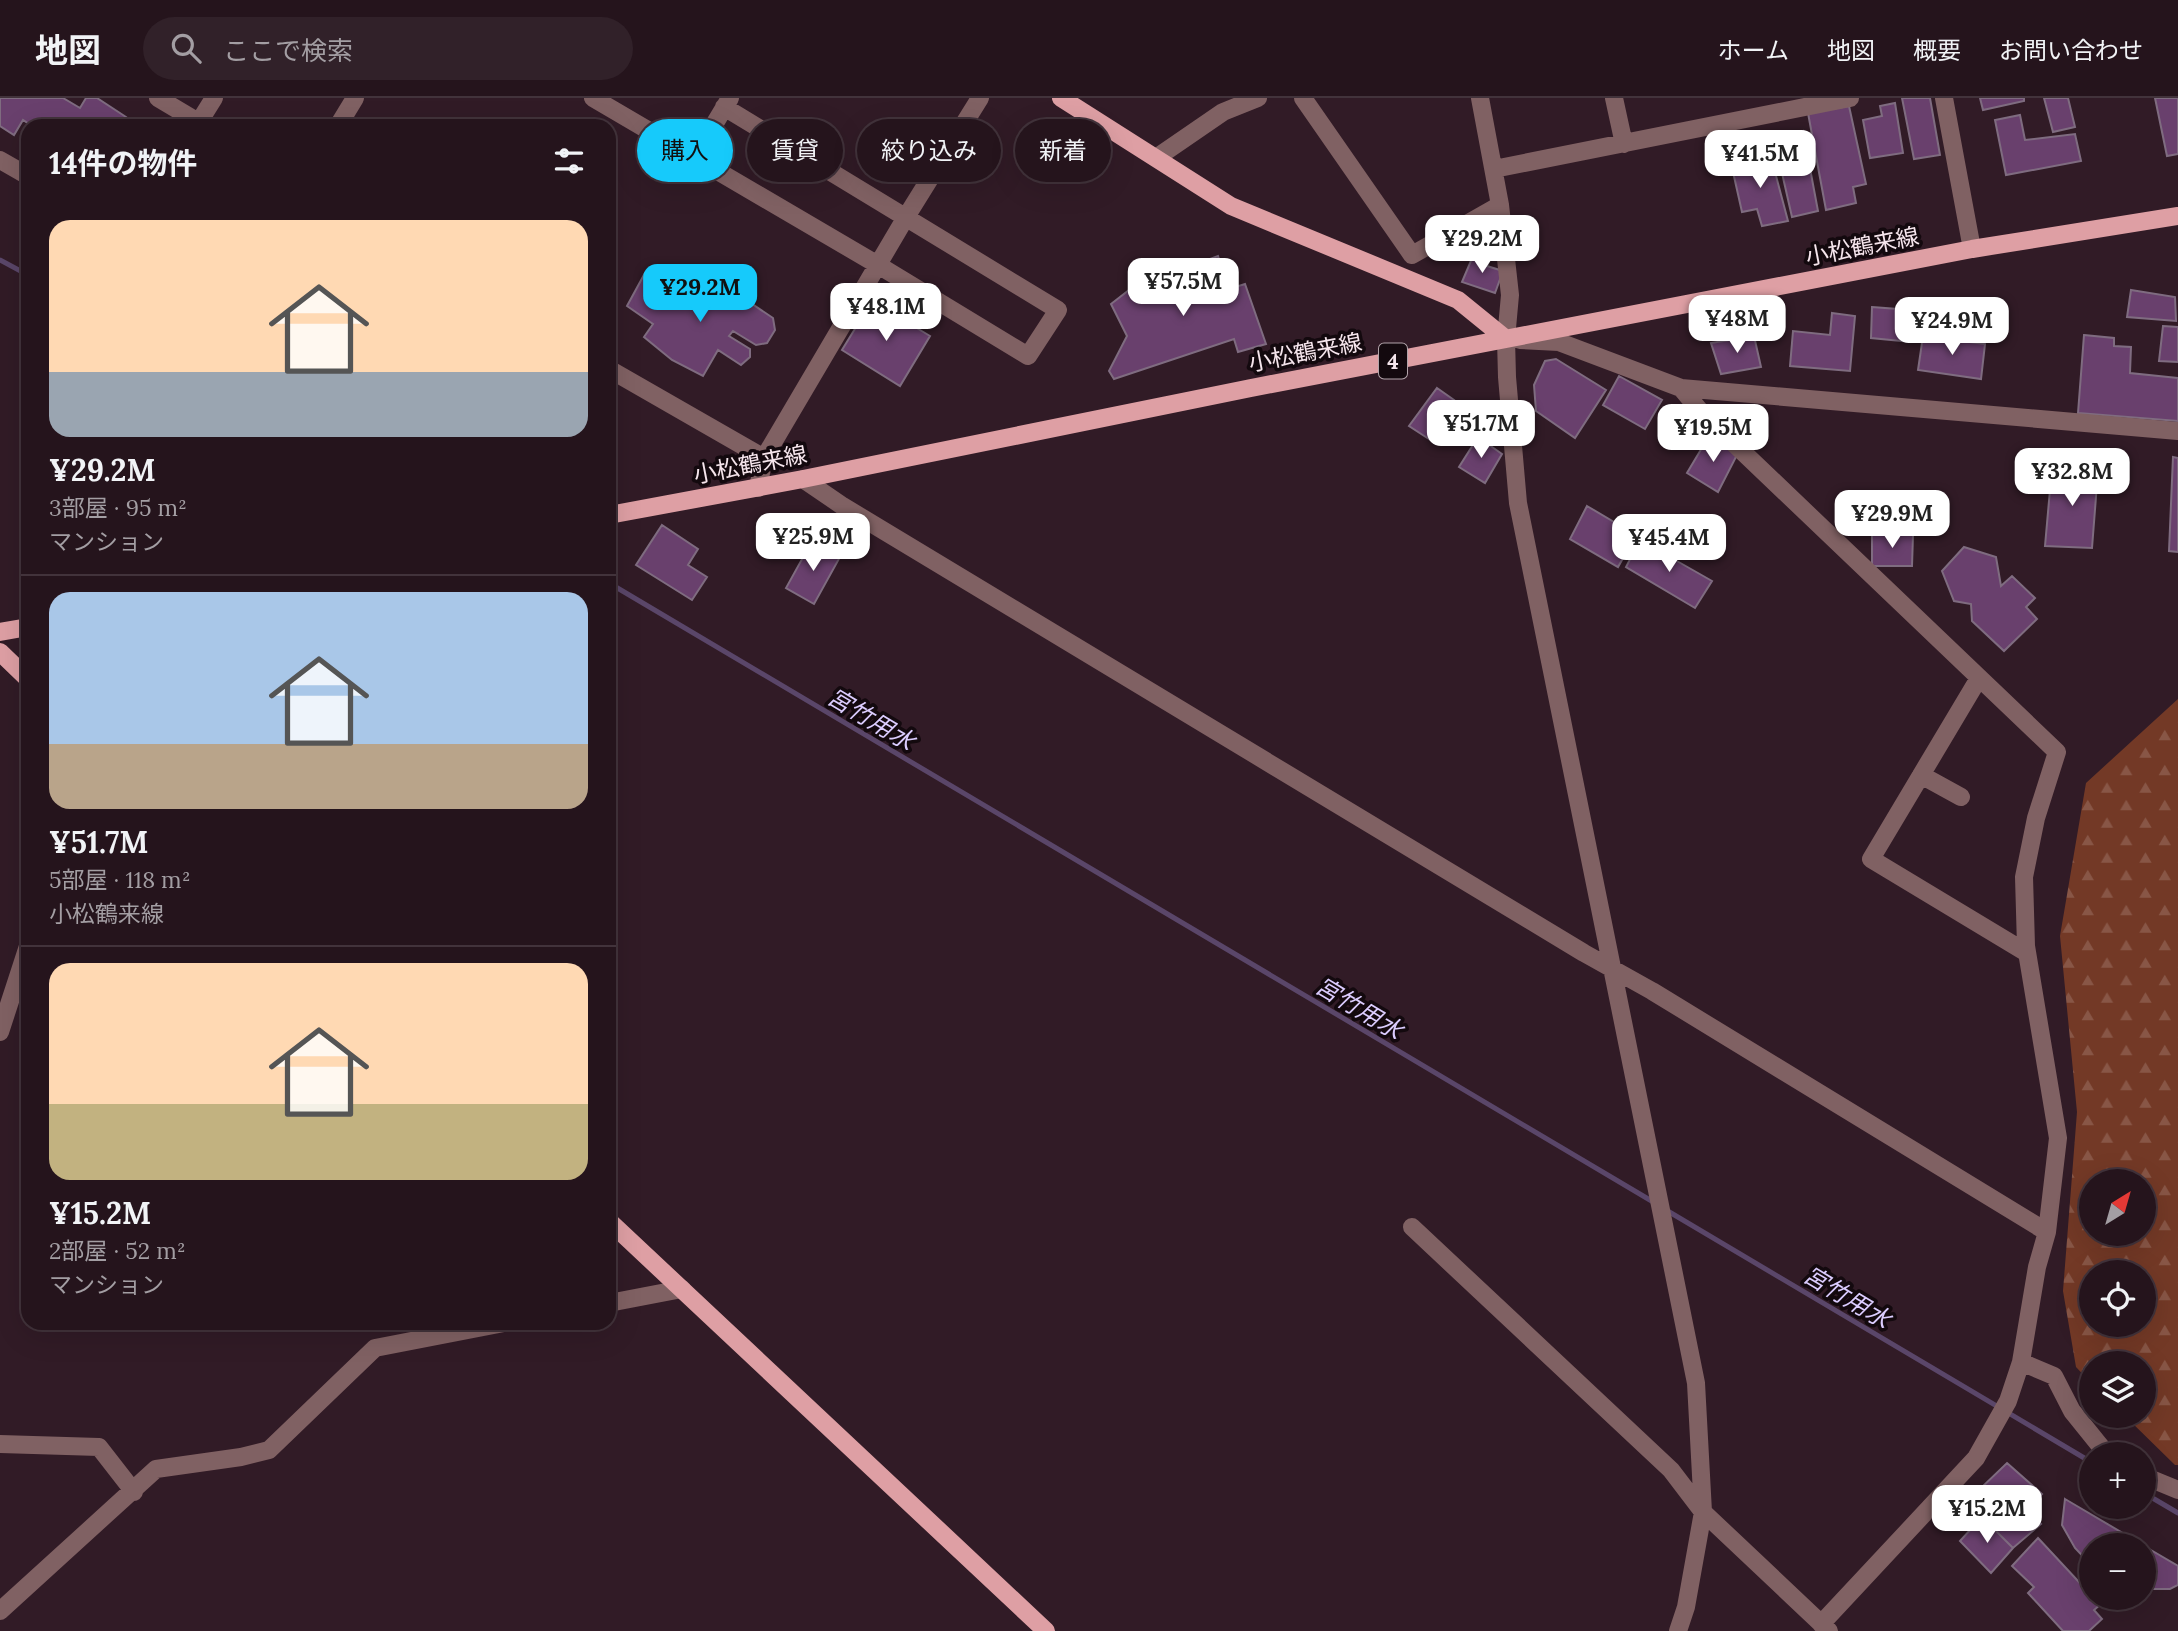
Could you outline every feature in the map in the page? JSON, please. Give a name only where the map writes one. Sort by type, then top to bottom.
[{"type":"main road","points":[[1061,98],[1231,206],[1458,300],[1506,339]]},
{"type":"main road","name":"小松鶴来線","points":[[616,514],[758,488],[1237,390],[1972,249],[2178,216]]},
{"type":"main road","points":[[0,632],[21,628]]},
{"type":"main road","points":[[0,652],[21,672]]},
{"type":"main road","points":[[616,1228],[1046,1631]]},
{"type":"street","points":[[158,98],[194,119]]},
{"type":"street","points":[[204,119],[214,98]]},
{"type":"street","points":[[342,119],[355,98]]},
{"type":"street","points":[[593,98],[637,124]]},
{"type":"street","points":[[758,488],[764,458],[906,217],[980,98]]},
{"type":"street","points":[[1156,158],[1223,111],[1258,98]]},
{"type":"street","points":[[1303,98],[1412,255],[1500,205]]},
{"type":"street","points":[[1480,98],[1500,205],[1510,295],[1506,339],[1507,377],[1518,503],[1696,1383],[1703,1512],[1686,1607],[1678,1631]]},
{"type":"street","points":[[1614,98],[1624,144]]},
{"type":"street","points":[[1494,169],[1624,144],[1810,101],[1850,98]]},
{"type":"street","points":[[1944,98],[1972,249]]},
{"type":"street","points":[[717,119],[727,102],[906,217],[1058,310],[1028,356],[733,181]]},
{"type":"street","points":[[0,160],[21,172]]},
{"type":"street","points":[[1506,339],[1559,342],[1681,388],[2178,431]]},
{"type":"street","points":[[616,373],[764,458]]},
{"type":"street","points":[[1412,1227],[1671,1470],[1703,1512],[1825,1627],[1976,1458],[2008,1401],[2021,1362],[2037,1267],[2047,1232],[2058,1138],[2027,953],[2024,877],[2036,818],[2056,752],[1701,412],[1681,388]]},
{"type":"street","points":[[803,479],[841,505],[1652,991],[2047,1232]]},
{"type":"street","points":[[1979,678],[1871,859],[2027,953]]},
{"type":"street","points":[[1921,775],[1961,797]]},
{"type":"street","points":[[0,1032],[21,968]]},
{"type":"street","points":[[616,1302],[682,1289]]},
{"type":"street","points":[[0,1611],[134,1492],[156,1469],[241,1457],[269,1450],[375,1348],[468,1330]]},
{"type":"street","points":[[2021,1362],[2053,1376],[2072,1411],[2097,1442]]},
{"type":"street","points":[[0,1444],[99,1447],[134,1492]]},
{"type":"street","points":[[2156,1481],[2178,1490]]},
{"type":"green space","points":[[2178,699],[2178,1465],[2156,1446],[2156,1442],[2152,1442],[2137,1428],[2156,1428],[2156,1351],[2079,1351],[2079,1370],[2076,1367],[2063,1291],[2077,1112],[2060,936],[2086,783]]},
{"type":"building","points":[[0,98],[63,98],[80,108],[86,98],[97,98],[126,117],[21,119],[14,135],[0,126]]},
{"type":"building","points":[[1902,98],[1930,98],[1940,155],[1914,159]]},
{"type":"building","points":[[1980,98],[2024,98],[2024,101],[1983,110]]},
{"type":"building","points":[[2044,98],[2068,98],[2075,127],[2053,132]]},
{"type":"building","points":[[2155,98],[2178,98],[2178,154],[2167,156]]},
{"type":"building","points":[[1895,103],[1903,153],[1870,158],[1863,120],[1882,116],[1880,106]]},
{"type":"building","points":[[1849,106],[1866,184],[1853,187],[1856,203],[1826,210],[1808,113]]},
{"type":"building","points":[[2020,115],[2025,140],[2075,134],[2081,161],[2006,175],[1995,120]]},
{"type":"building","points":[[1803,131],[1818,211],[1792,217],[1774,138]]},
{"type":"building","points":[[1771,157],[1788,221],[1762,226],[1757,209],[1742,212],[1731,163]]},
{"type":"building","points":[[1218,256],[1229,289],[1245,284],[1266,344],[1238,352],[1234,339],[1114,379],[1109,371],[1127,336],[1111,304],[1133,287]]},
{"type":"building","points":[[1473,256],[1489,261],[1487,266],[1503,271],[1495,293],[1462,282]]},
{"type":"building","points":[[645,273],[700,308],[718,281],[773,318],[775,330],[767,343],[756,345],[733,331],[729,336],[750,349],[750,357],[741,365],[718,350],[703,376],[672,360],[644,337],[653,324],[627,306]]},
{"type":"building","points":[[2131,290],[2175,297],[2176,321],[2127,317]]},
{"type":"building","points":[[872,301],[930,336],[900,386],[842,350]]},
{"type":"building","points":[[1872,307],[1911,310],[1911,342],[1871,338]]},
{"type":"building","points":[[1832,313],[1855,316],[1850,371],[1790,366],[1793,331],[1830,335]]},
{"type":"building","points":[[2163,326],[2178,327],[2178,362],[2159,361]]},
{"type":"building","points":[[2084,335],[2114,338],[2114,346],[2131,347],[2130,373],[2178,378],[2178,421],[2078,413]]},
{"type":"building","points":[[1754,336],[1761,367],[1721,374],[1711,343]]},
{"type":"building","points":[[1923,336],[1985,344],[1981,379],[1918,370]]},
{"type":"building","points":[[1556,359],[1606,390],[1575,438],[1536,411],[1534,385],[1545,361]]},
{"type":"building","points":[[1619,376],[1662,400],[1645,429],[1603,405]]},
{"type":"building","points":[[1437,388],[1454,400],[1443,416],[1451,421],[1435,443],[1409,426]]},
{"type":"building","points":[[1709,436],[1738,453],[1718,492],[1687,473]]},
{"type":"building","points":[[1478,437],[1502,454],[1485,483],[1459,467]]},
{"type":"building","points":[[2173,457],[2178,458],[2178,552],[2169,551]]},
{"type":"building","points":[[2052,467],[2098,471],[2092,548],[2045,546]]},
{"type":"building","points":[[1587,506],[1636,535],[1618,567],[1570,539]]},
{"type":"building","points":[[662,525],[698,549],[688,565],[707,577],[692,600],[636,565]]},
{"type":"building","points":[[1872,532],[1913,535],[1912,566],[1872,566]]},
{"type":"building","points":[[1640,540],[1712,581],[1695,608],[1626,567]]},
{"type":"building","points":[[812,541],[840,557],[814,604],[786,588]]},
{"type":"building","points":[[1964,547],[1996,557],[2001,586],[2012,576],[2035,598],[2026,607],[2037,619],[2004,651],[1972,621],[1971,604],[1954,601],[1942,571]]},
{"type":"building","points":[[2007,1463],[2042,1494],[2027,1509],[2041,1524],[2013,1548],[1996,1531],[2008,1516],[1980,1489]]},
{"type":"building","points":[[2065,1499],[2079,1507],[2079,1519],[2099,1519],[2123,1533],[2079,1533],[2079,1552],[2062,1525]]},
{"type":"building","points":[[1982,1517],[2013,1548],[1991,1573],[1960,1541]]},
{"type":"building","points":[[2038,1538],[2079,1582],[2079,1610],[2094,1610],[2102,1619],[2089,1631],[2063,1631],[2028,1593],[2034,1587],[2012,1566]]},
{"type":"building","points":[[2156,1553],[2178,1566],[2178,1585],[2170,1589],[2156,1589]]},
{"type":"waterway","name":"宮竹用水","points":[[0,260],[21,271]]},
{"type":"waterway","name":"宮竹用水","points":[[616,587],[1655,1203]]},
{"type":"waterway","name":"宮竹用水","points":[[1666,1210],[2079,1455]]},
{"type":"waterway","name":"宮竹用水","points":[[2156,1500],[2178,1513]]}]
